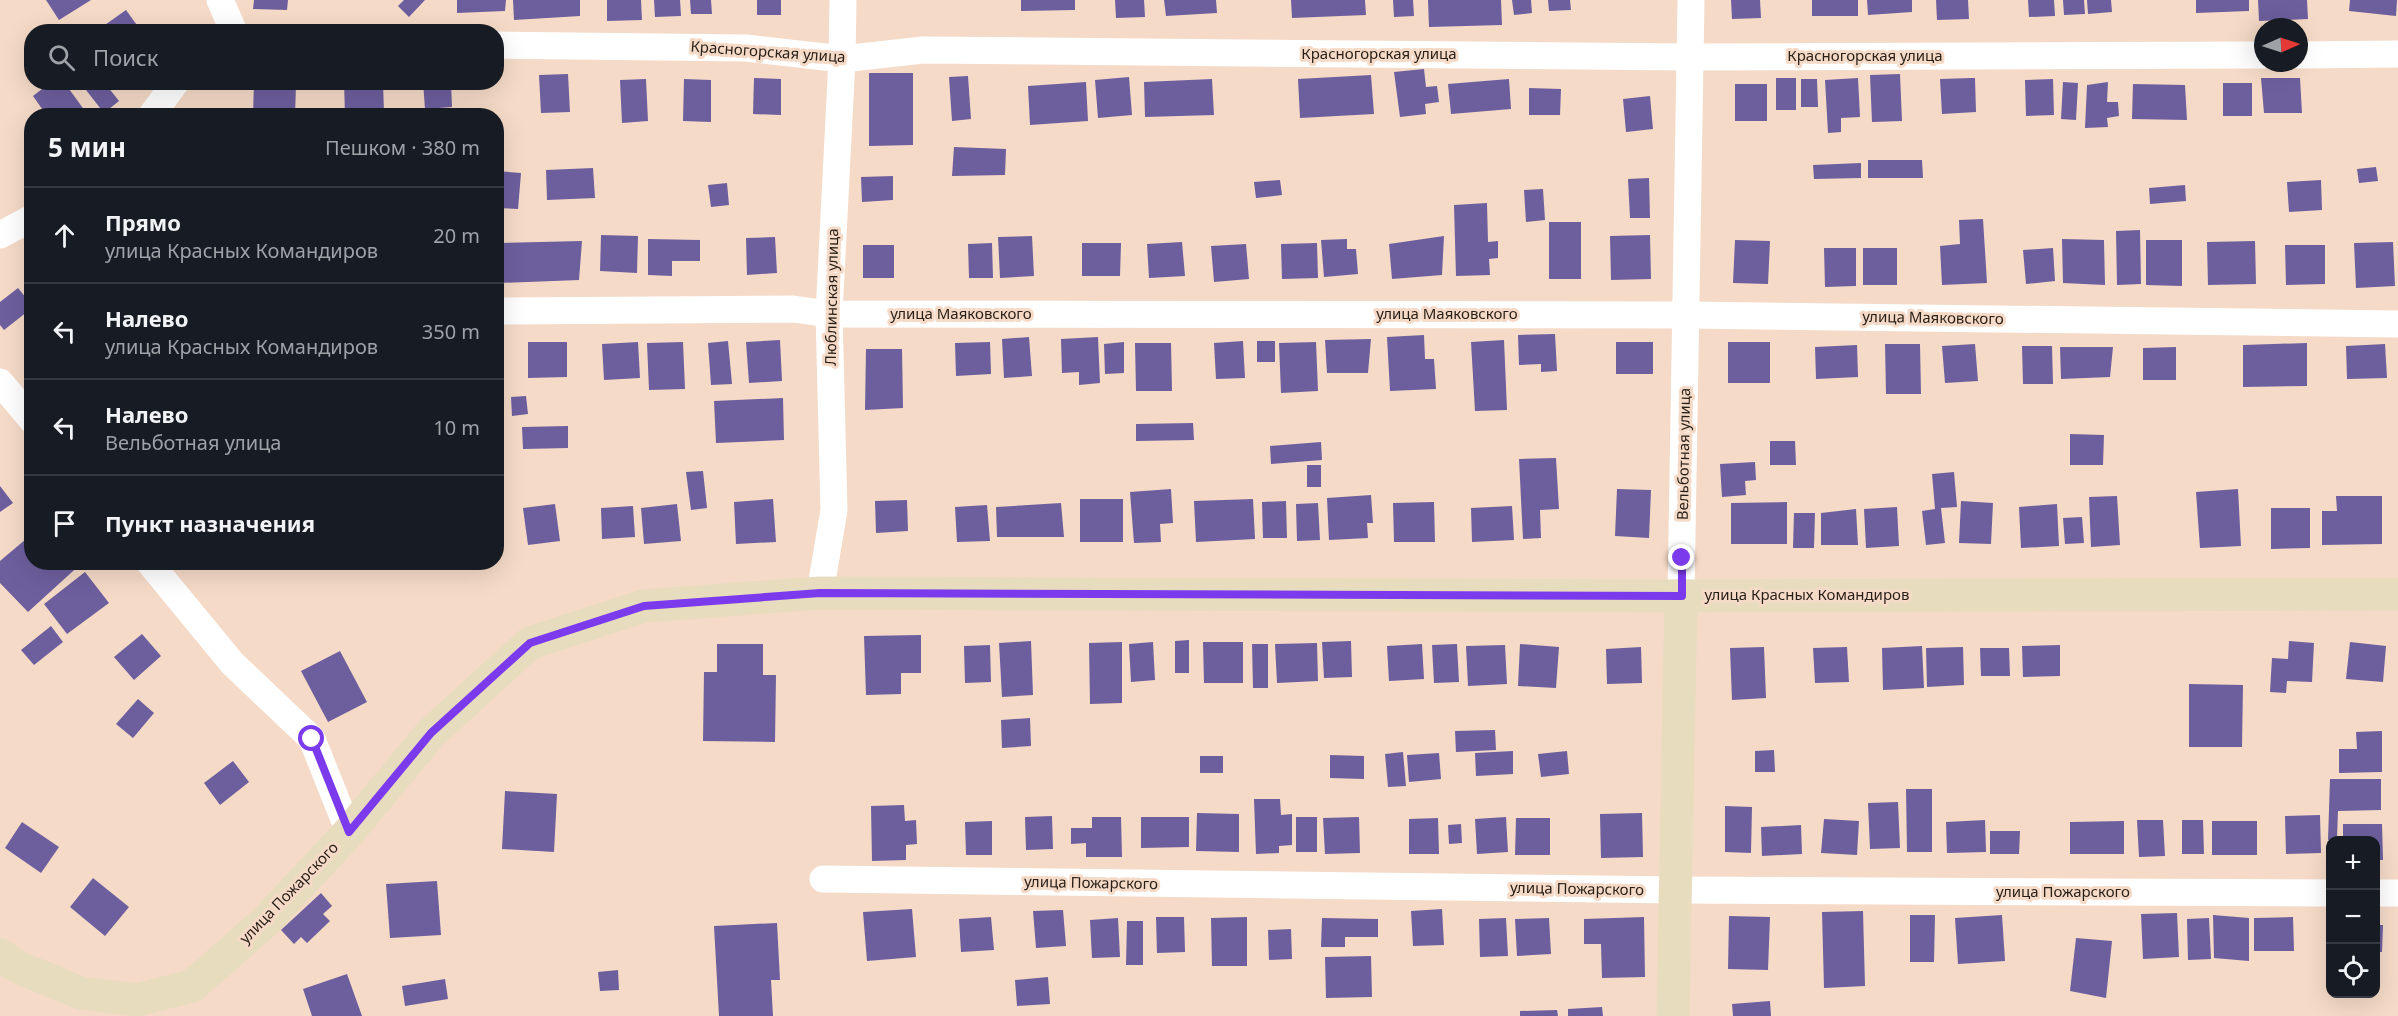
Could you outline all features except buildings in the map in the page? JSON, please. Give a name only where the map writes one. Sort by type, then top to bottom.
[{"type":"street","points":[[220,0],[230,24]]},
{"type":"street","name":"Люблинская улица","points":[[820,593],[834,510],[829,314],[843,0]]},
{"type":"street","name":"Вельботная улица","points":[[1673,1016],[1691,0]]},
{"type":"street","name":"Красногорская улица","points":[[504,45],[746,48],[842,59],[923,50],[1691,57],[2254,55]]},
{"type":"street","points":[[2308,55],[2398,54]]},
{"type":"street","points":[[157,108],[170,90]]},
{"type":"street","points":[[0,235],[24,222]]},
{"type":"street","name":"улица Маяковского","points":[[504,311],[793,309],[829,314],[1687,315],[2398,324]]},
{"type":"street","points":[[0,382],[24,410]]},
{"type":"street","points":[[156,570],[232,663],[312,739],[349,832]]},
{"type":"street","name":"улица Красных Командиров","points":[[349,832],[431,733],[530,643],[644,606],[820,593],[1682,596],[2398,594]]},
{"type":"street","name":"улица Пожарского","points":[[0,955],[20,968],[81,993],[147,1008],[192,986],[266,922],[349,832]]},
{"type":"street","name":"улица Пожарского","points":[[823,879],[1674,890],[2326,893]]},
{"type":"street","points":[[2380,893],[2398,893]]},
{"type":"route","points":[[312,739],[349,832],[431,733],[530,643],[644,606],[820,593],[1682,596],[1682,558]]}]
